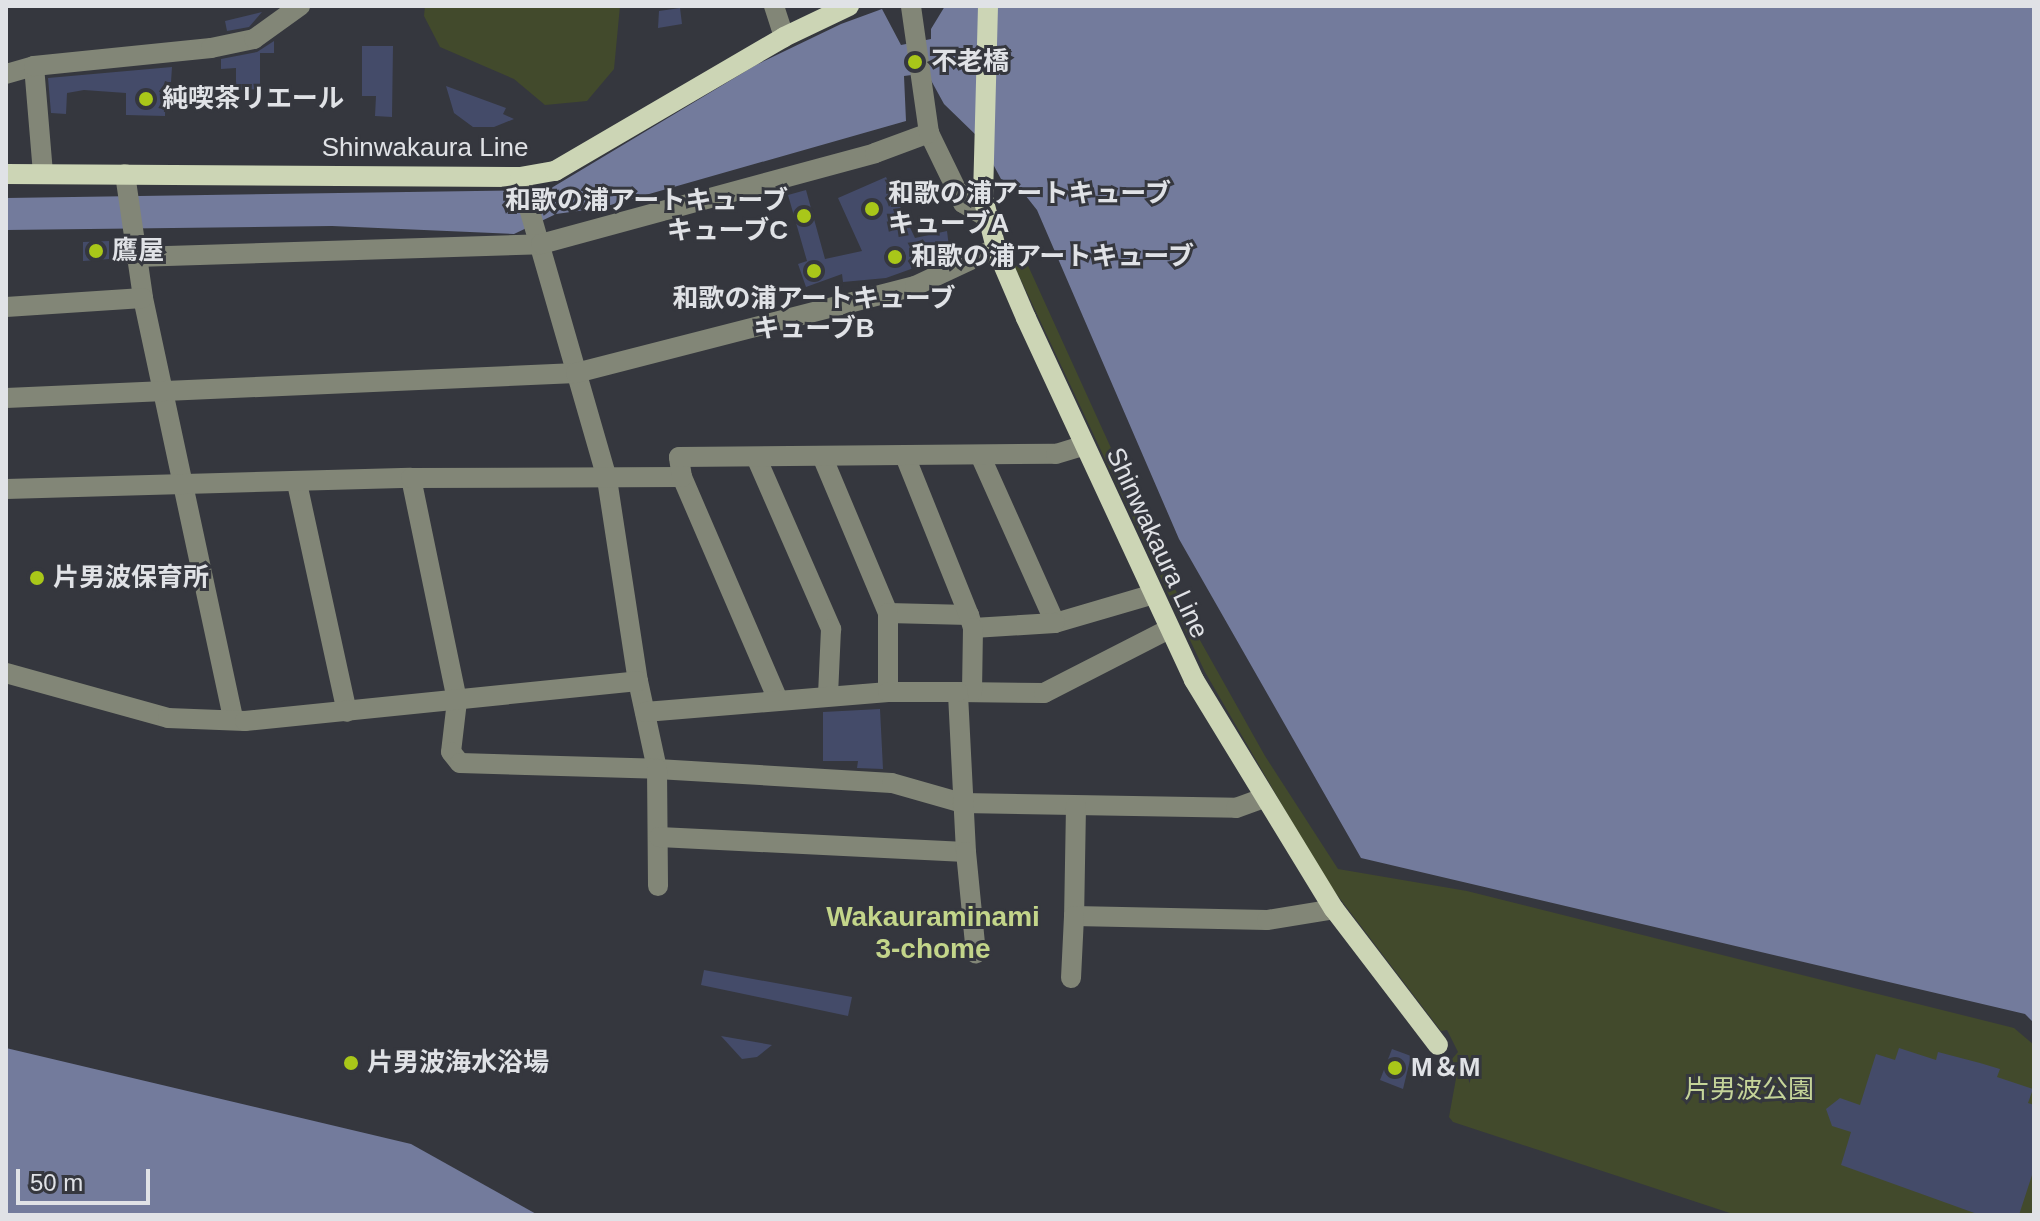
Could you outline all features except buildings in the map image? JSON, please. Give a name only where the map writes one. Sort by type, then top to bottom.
[{"type":"main road","name":"Shinwakaura Line","points":[[6,174],[43,174],[126,184],[522,183],[555,171],[784,37],[849,6]]},
{"type":"main road","name":"Shinwakaura Line","points":[[988,6],[983,178],[986,217],[996,248],[1082,446],[1167,630],[1264,798],[1334,909],[1438,1045]]},
{"type":"street","points":[[6,74],[34,66],[225,45],[254,39],[300,6]]},
{"type":"street","points":[[774,6],[784,37]]},
{"type":"street","points":[[912,13],[918,85],[929,133],[963,203],[986,217]]},
{"type":"street","points":[[34,66],[43,174]]},
{"type":"street","points":[[135,257],[540,239],[875,153],[929,133]]},
{"type":"street","points":[[522,183],[607,479],[638,681],[657,769],[658,886]]},
{"type":"street","points":[[126,184],[131,234],[143,298],[233,718]]},
{"type":"street","points":[[6,398],[576,373],[915,286],[996,248]]},
{"type":"street","points":[[6,307],[143,298]]},
{"type":"street","points":[[778,700],[682,477],[679,457],[1056,454],[1082,446]]},
{"type":"street","points":[[980,455],[1055,623]]},
{"type":"street","points":[[822,456],[888,613],[888,692]]},
{"type":"street","points":[[905,456],[971,621],[965,692],[962,803],[976,954]]},
{"type":"street","points":[[756,457],[831,629],[828,696]]},
{"type":"street","points":[[6,489],[411,478],[682,477]]},
{"type":"street","points":[[411,478],[457,701],[451,752],[460,763],[657,769],[892,783],[962,803],[1236,808],[1264,798]]},
{"type":"street","points":[[297,483],[347,712]]},
{"type":"street","points":[[888,613],[971,621],[1055,623],[1151,595]]},
{"type":"street","points":[[645,712],[888,692],[1044,693],[1167,630]]},
{"type":"street","points":[[6,673],[168,718],[233,718],[245,721],[638,681]]},
{"type":"street","points":[[1071,978],[1076,806]]},
{"type":"street","points":[[659,837],[966,852]]},
{"type":"street","points":[[1074,916],[1267,920],[1334,909]]},
{"type":"green space","points":[[425,6],[620,6],[614,69],[587,101],[545,105],[514,79],[440,47],[424,16]]},
{"type":"green space","name":"片男波公園","points":[[1025,259],[1192,626],[1265,756],[1338,869],[1467,891],[2014,1028],[2034,1045],[2034,1215],[1736,1215],[1453,1122],[1449,1117],[1457,1073],[1452,1059],[1458,1052],[1447,1030],[1441,1031],[1325,879],[1205,672],[1014,265]]},
{"type":"water","points":[[945,6],[2034,6],[2034,1023],[2025,1014],[1361,858],[1179,539],[1037,210],[1018,186],[1001,179],[979,138],[944,104],[927,73],[904,76],[906,121],[600,208],[556,214],[514,234],[332,226],[6,230],[6,198],[548,190],[756,65],[841,24],[882,9],[901,45],[931,39],[931,29]]},
{"type":"water","points":[[6,1048],[411,1144],[538,1215],[6,1215]]},
{"type":"place","name":"不老橋","points":[[915,62]]},
{"type":"place","name":"純喫茶リエール","points":[[146,99]]},
{"type":"place","name":"和歌の浦アートキューブ キューブA","points":[[872,209]]},
{"type":"place","name":"和歌の浦アートキューブ キューブC","points":[[804,216]]},
{"type":"place","name":"鷹屋","points":[[96,251]]},
{"type":"place","name":"和歌の浦アートキューブ","points":[[895,257]]},
{"type":"place","name":"和歌の浦アートキューブ キューブB","points":[[814,271]]},
{"type":"place","name":"片男波保育所","points":[[37,578]]},
{"type":"place","name":"片男波海水浴場","points":[[351,1063]]},
{"type":"place","name":"M＆M","points":[[1395,1068]]},
{"type":"district","name":"Wakauraminami 3-chome","points":[[933,933]]}]
